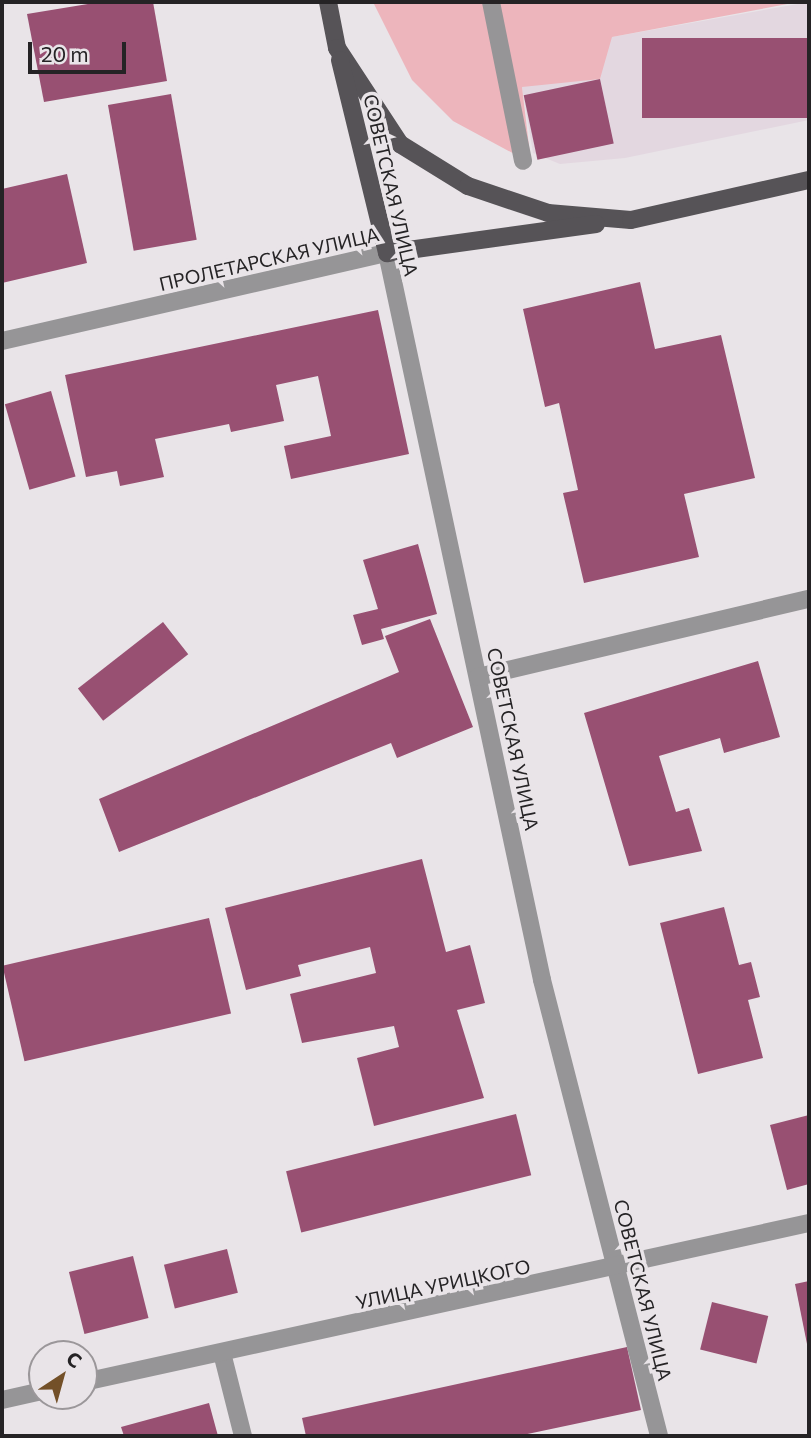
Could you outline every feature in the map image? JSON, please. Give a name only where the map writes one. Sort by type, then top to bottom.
[{"type":"main road","name":"СОВЕТСКАЯ УЛИЦА","points":[[327,2],[387,253]]},
{"type":"main road","name":"СОВЕТСКАЯ УЛИЦА","points":[[338,48],[400,144]]},
{"type":"main road","name":"ПРОЛЕТАРСКАЯ УЛИЦА","points":[[400,144],[468,186],[548,214],[631,220]]},
{"type":"main road","name":"ПРОЛЕТАРСКАЯ УЛИЦА","points":[[387,253],[631,220],[809,180]]},
{"type":"street","points":[[491,2],[523,161]]},
{"type":"street","name":"ПРОЛЕТАРСКАЯ УЛИЦА","points":[[2,341],[387,253]]},
{"type":"street","name":"СОВЕТСКАЯ УЛИЦА","points":[[387,253],[542,980],[659,1436]]},
{"type":"street","points":[[478,677],[809,598]]},
{"type":"street","name":"УЛИЦА УРИЦКОГО","points":[[98,1379],[616,1268],[809,1223]]},
{"type":"street","points":[[222,1353],[243,1436]]},
{"type":"street","points":[[2,1400],[28,1394]]},
{"type":"shaded area","points":[[373,2],[798,2],[612,37],[600,79],[522,87],[531,163],[453,121],[412,80]]},
{"type":"shaded area","points":[[809,2],[809,120],[625,158],[560,164],[533,153],[522,87],[612,37]]},
{"type":"building","points":[[100,2],[153,2],[167,81],[44,102],[27,14]]},
{"type":"building","points":[[642,38],[809,38],[809,118],[642,118]]},
{"type":"building","points":[[600,79],[614,144],[537,160],[524,95]]},
{"type":"building","points":[[171,94],[197,240],[134,251],[108,105]]},
{"type":"building","points":[[67,174],[87,263],[2,283],[2,189]]},
{"type":"building","points":[[640,282],[655,349],[721,335],[755,478],[684,494],[699,557],[584,583],[563,493],[578,490],[559,403],[545,407],[523,309]]},
{"type":"building","points":[[378,310],[409,454],[291,479],[284,446],[331,436],[318,376],[276,385],[284,421],[231,432],[229,424],[155,439],[164,477],[120,486],[117,471],[86,477],[65,375]]},
{"type":"building","points":[[51,391],[76,477],[29,490],[5,404]]},
{"type":"building","points":[[418,544],[437,614],[381,629],[384,639],[362,645],[353,615],[378,609],[363,560]]},
{"type":"building","points":[[430,619],[473,727],[397,758],[391,743],[119,852],[99,799],[399,672],[385,636]]},
{"type":"building","points":[[163,622],[188,654],[103,721],[78,688]]},
{"type":"building","points":[[758,661],[780,737],[724,753],[720,738],[659,756],[676,812],[689,808],[702,851],[629,866],[584,713]]},
{"type":"building","points":[[422,859],[446,952],[470,945],[485,1003],[457,1010],[484,1098],[374,1126],[357,1058],[399,1047],[394,1026],[302,1043],[290,994],[376,973],[370,947],[298,965],[301,976],[246,990],[225,908]]},
{"type":"building","points":[[724,907],[739,965],[751,962],[760,997],[748,1000],[763,1058],[698,1074],[660,923]]},
{"type":"building","points":[[209,918],[231,1013],[24,1061],[2,966]]},
{"type":"building","points":[[516,1114],[531,1175],[301,1232],[286,1171]]},
{"type":"building","points":[[809,1115],[809,1184],[787,1190],[770,1125]]},
{"type":"building","points":[[227,1249],[238,1293],[175,1308],[164,1265]]},
{"type":"building","points":[[133,1256],[148,1318],[84,1334],[69,1272]]},
{"type":"building","points":[[809,1281],[809,1349],[808,1349],[795,1284]]},
{"type":"building","points":[[712,1302],[768,1316],[756,1364],[700,1350]]},
{"type":"building","points":[[627,1347],[641,1410],[518,1436],[306,1436],[302,1418]]},
{"type":"building","points":[[209,1403],[218,1436],[124,1436],[121,1427]]}]
